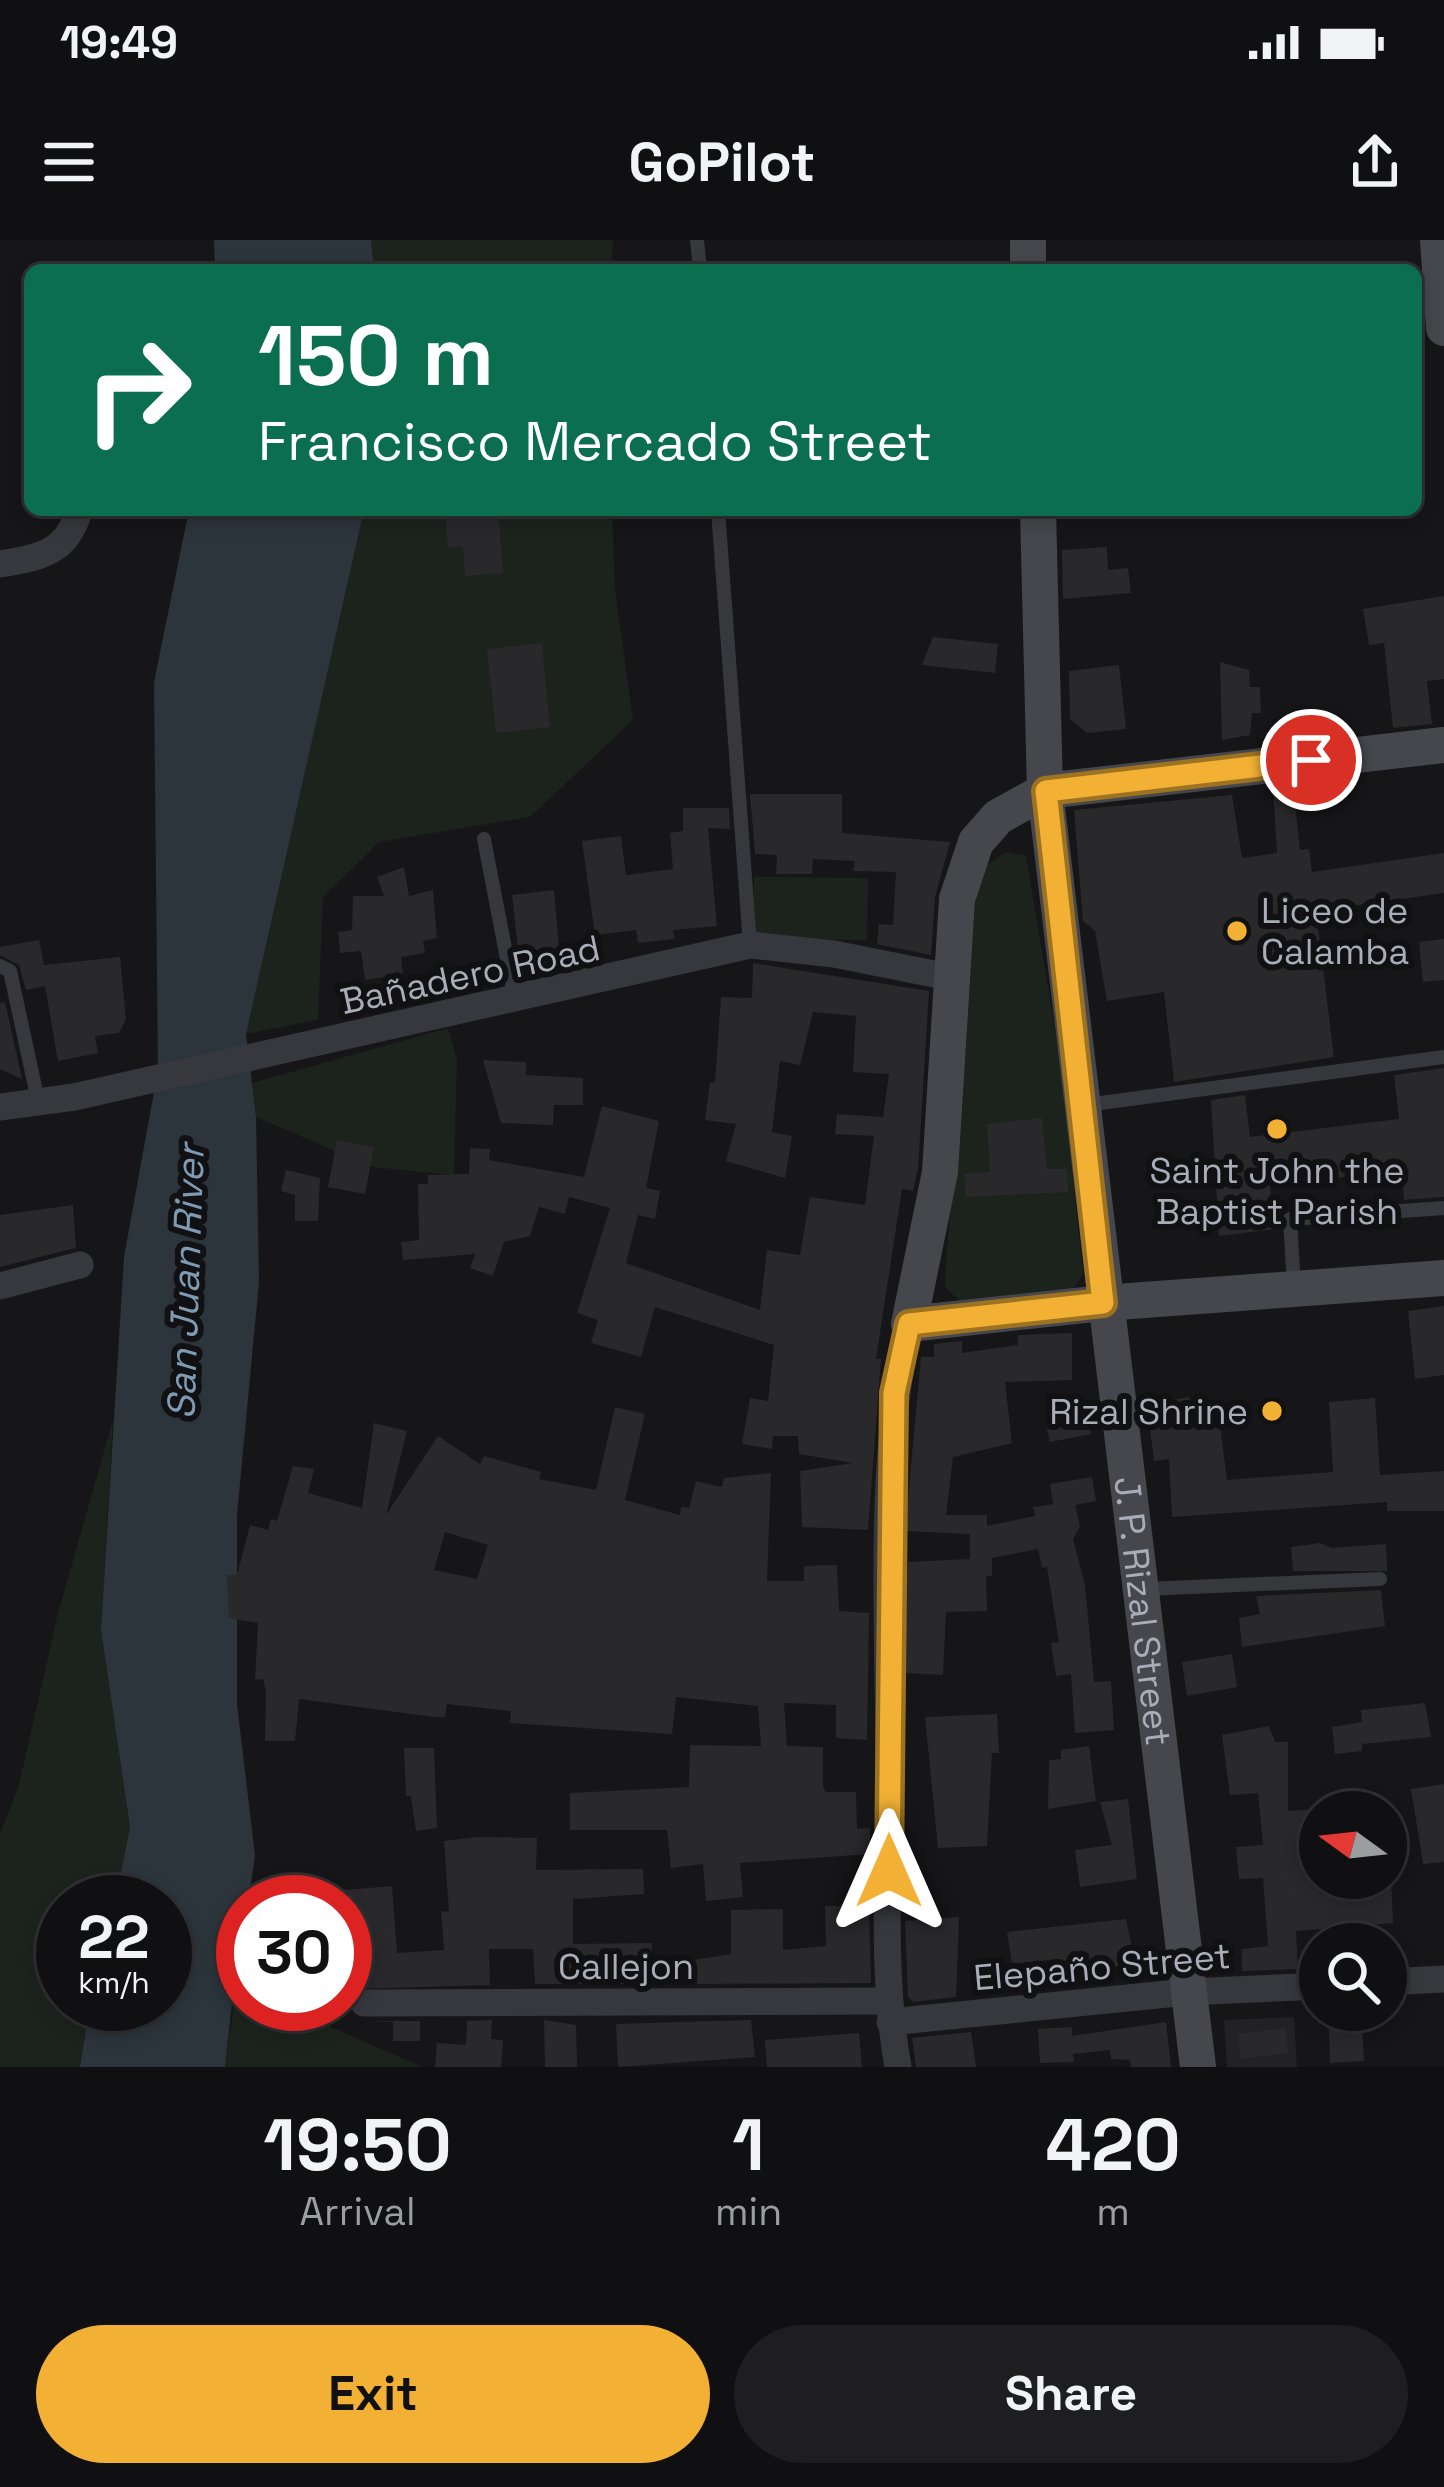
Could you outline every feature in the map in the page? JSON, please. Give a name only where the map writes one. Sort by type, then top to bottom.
[{"type":"main road","points":[[1434,262],[1444,328]]},
{"type":"main road","name":"J. P. Rizal Street","points":[[1038,516],[1046,791],[1103,1303],[1143,1589],[1198,2067]]},
{"type":"main road","points":[[1444,745],[1046,791],[998,817],[976,842],[957,899],[940,1172],[909,1324],[1103,1303],[1444,1278]]},
{"type":"street","points":[[0,564],[38,559],[67,542],[78,516]]},
{"type":"street","name":"Bañadero Road","points":[[0,1107],[39,1105],[750,945],[834,954],[954,978]]},
{"type":"street","points":[[0,1286],[80,1265]]},
{"type":"street","points":[[898,2067],[890,2012],[894,1393],[909,1324]]},
{"type":"street","points":[[1407,1981],[1444,1979]]},
{"type":"street","name":"Elepaño Street","points":[[890,2012],[1299,1987]]},
{"type":"street","name":"Callejon","points":[[372,2003],[890,2012]]},
{"type":"lane","points":[[718,516],[750,945]]},
{"type":"lane","points":[[484,839],[515,1001]]},
{"type":"lane","points":[[0,966],[10,971],[39,1105]]},
{"type":"lane","points":[[1081,1106],[1444,1057]]},
{"type":"lane","points":[[1294,1288],[1290,1220],[1444,1208]]},
{"type":"lane","points":[[1143,1589],[1380,1579]]},
{"type":"shaded area","points":[[371,240],[613,240],[611,264],[373,264]]},
{"type":"shaded area","points":[[363,516],[612,516],[615,590],[633,720],[530,817],[379,842],[323,897],[318,1020],[246,1034]]},
{"type":"shaded area","points":[[1006,852],[1026,856],[1060,1060],[1083,1273],[1074,1288],[960,1301],[945,1287],[975,900],[981,869]]},
{"type":"shaded area","points":[[754,877],[868,878],[867,940],[753,938]]},
{"type":"shaded area","points":[[448,1028],[457,1059],[454,1175],[372,1167],[256,1117],[252,1083]]},
{"type":"shaded area","points":[[113,1420],[101,1630],[130,1827],[120,1875],[36,1875],[36,2031],[86,2031],[80,2067],[0,2067],[0,1834],[19,1785],[57,1617]]},
{"type":"shaded area","points":[[1294,2017],[1297,2067],[1227,2067],[1224,2020]]},
{"type":"shaded area","points":[[230,2031],[340,2031],[422,2067],[225,2067]]},
{"type":"water","points":[[214,240],[371,240],[373,264],[215,264]]},
{"type":"water","name":"San Juan River","points":[[188,516],[363,516],[246,1034],[256,1117],[259,1282],[237,1515],[237,1704],[255,1856],[252,1875],[216,1875],[216,2031],[229,2031],[225,2067],[80,2067],[86,2031],[192,2031],[192,1875],[120,1875],[130,1827],[101,1630],[124,1257],[158,1070],[154,682]]},
{"type":"building","points":[[445,516],[498,516],[503,573],[465,576],[463,546],[448,547]]},
{"type":"building","points":[[1107,547],[1108,570],[1128,568],[1131,593],[1063,599],[1062,550]]},
{"type":"building","points":[[1444,596],[1444,679],[1427,681],[1432,724],[1393,728],[1384,643],[1369,645],[1363,609]]},
{"type":"building","points":[[933,637],[998,644],[995,673],[922,665]]},
{"type":"building","points":[[542,643],[550,727],[496,733],[487,649]]},
{"type":"building","points":[[1220,662],[1249,670],[1250,687],[1260,687],[1261,713],[1252,713],[1250,735],[1222,740]]},
{"type":"building","points":[[1119,665],[1126,729],[1087,733],[1070,719],[1069,671]]},
{"type":"building","points":[[1293,785],[1300,850],[1309,849],[1312,872],[1444,853],[1444,893],[1316,911],[1334,1057],[1174,1082],[1164,992],[1107,1001],[1095,931],[1083,921],[1074,810],[1232,795],[1242,858],[1277,853],[1273,787]]},
{"type":"building","points":[[750,794],[842,794],[842,833],[950,842],[935,897],[931,955],[877,944],[879,924],[893,925],[896,872],[853,871],[855,861],[813,859],[812,874],[776,874],[777,855],[755,854]]},
{"type":"building","points":[[683,808],[729,808],[730,829],[708,828],[717,926],[673,930],[674,939],[638,943],[636,930],[595,935],[582,841],[621,836],[626,875],[673,869],[670,833],[683,831]]},
{"type":"building","points":[[404,867],[409,896],[433,890],[437,938],[423,941],[425,953],[401,957],[403,974],[365,980],[361,951],[340,953],[338,932],[352,930],[353,896],[384,896],[377,877]]},
{"type":"building","points":[[554,890],[560,960],[534,969],[533,964],[520,967],[512,895]]},
{"type":"building","points":[[1444,939],[1444,980],[1423,982],[1419,942]]},
{"type":"building","points":[[39,940],[44,965],[120,957],[126,1019],[119,1033],[95,1036],[98,1053],[58,1061],[45,986],[26,990],[19,965],[0,955],[0,947]]},
{"type":"building","points":[[753,963],[929,991],[918,1169],[913,1191],[902,1189],[876,1359],[881,1359],[868,1530],[802,1527],[800,1471],[853,1463],[799,1454],[798,1436],[773,1436],[772,1449],[742,1444],[750,1398],[768,1401],[774,1345],[655,1307],[641,1357],[591,1343],[598,1320],[577,1313],[610,1208],[569,1197],[565,1214],[539,1207],[530,1236],[504,1242],[493,1276],[470,1268],[475,1254],[403,1260],[401,1242],[419,1240],[418,1184],[428,1184],[428,1175],[469,1174],[470,1148],[490,1149],[489,1160],[584,1177],[602,1106],[659,1121],[646,1188],[660,1191],[655,1219],[638,1215],[626,1263],[760,1310],[767,1250],[800,1255],[810,1197],[865,1205],[874,1136],[835,1134],[837,1114],[883,1117],[889,1074],[853,1072],[856,1016],[813,1012],[800,1065],[780,1061],[772,1132],[792,1136],[785,1178],[726,1161],[736,1124],[705,1120],[710,1082],[715,1083],[721,997],[752,998]]},
{"type":"building","points":[[5,1002],[22,1079],[0,1069],[0,1003]]},
{"type":"building","points":[[483,1060],[526,1062],[526,1075],[583,1078],[583,1105],[554,1105],[553,1125],[501,1123]]},
{"type":"building","points":[[1444,1068],[1444,1197],[1404,1200],[1401,1170],[1270,1186],[1275,1229],[1219,1236],[1211,1100],[1245,1095],[1250,1137],[1399,1119],[1394,1075]]},
{"type":"building","points":[[1042,1118],[1047,1169],[1067,1169],[1068,1192],[966,1197],[964,1174],[990,1172],[987,1124]]},
{"type":"building","points":[[337,1140],[374,1147],[365,1194],[328,1187]]},
{"type":"building","points":[[286,1170],[320,1178],[318,1221],[295,1221],[295,1195],[281,1191]]},
{"type":"building","points":[[73,1205],[76,1248],[0,1267],[0,1215]]},
{"type":"building","points":[[1444,1306],[1444,1375],[1415,1379],[1408,1311]]},
{"type":"building","points":[[1072,1333],[1072,1380],[1005,1382],[1012,1443],[953,1457],[946,1515],[987,1515],[987,1526],[1035,1516],[1033,1507],[1053,1504],[1050,1484],[1092,1477],[1096,1501],[1075,1505],[1080,1526],[1073,1539],[1085,1585],[1094,1682],[1111,1681],[1114,1730],[1075,1733],[1071,1674],[1056,1676],[1051,1643],[1059,1642],[1047,1567],[1042,1568],[1038,1549],[992,1558],[992,1576],[986,1576],[987,1611],[946,1612],[943,1675],[906,1673],[905,1604],[908,1562],[970,1559],[970,1534],[905,1531],[921,1357],[934,1357],[934,1344],[962,1341],[962,1353],[1018,1345],[1018,1335]]},
{"type":"building","points":[[1189,1397],[1192,1421],[1219,1417],[1227,1480],[1333,1472],[1329,1402],[1375,1398],[1380,1475],[1444,1471],[1444,1511],[1387,1511],[1387,1502],[1172,1517],[1169,1459],[1154,1461],[1147,1405]]},
{"type":"building","points":[[615,1407],[645,1414],[625,1500],[680,1515],[681,1507],[689,1508],[696,1481],[722,1487],[724,1478],[771,1473],[767,1581],[804,1581],[804,1566],[837,1565],[839,1611],[869,1613],[867,1740],[836,1738],[836,1705],[784,1703],[787,1746],[823,1747],[823,1787],[826,1792],[856,1792],[857,1829],[870,1828],[870,1854],[740,1863],[743,1897],[706,1901],[703,1864],[671,1868],[667,1830],[570,1830],[570,1793],[689,1787],[690,1745],[761,1746],[758,1706],[676,1697],[672,1734],[510,1723],[511,1711],[447,1704],[445,1717],[434,1717],[299,1699],[295,1741],[265,1741],[266,1691],[263,1679],[255,1680],[258,1623],[229,1618],[227,1575],[237,1575],[250,1525],[268,1530],[271,1519],[277,1521],[293,1466],[314,1469],[308,1493],[362,1508],[374,1423],[407,1431],[386,1515],[438,1436],[480,1464],[484,1456],[541,1472],[539,1479],[596,1490]],"holes":[[[445,1532],[488,1545],[477,1579],[434,1570]]]},
{"type":"building","points":[[1087,1416],[1091,1434],[1050,1442],[1046,1424]]},
{"type":"building","points":[[1320,1543],[1332,1548],[1386,1544],[1387,1571],[1293,1571],[1291,1547]]},
{"type":"building","points":[[1381,1590],[1385,1626],[1242,1647],[1239,1618],[1260,1614],[1256,1596]]},
{"type":"building","points":[[1232,1654],[1237,1687],[1187,1696],[1182,1662]]},
{"type":"building","points":[[1425,1703],[1431,1737],[1362,1744],[1362,1751],[1335,1754],[1332,1727],[1362,1722],[1361,1710]]},
{"type":"building","points":[[997,1714],[999,1753],[992,1753],[987,1846],[938,1848],[925,1717]]},
{"type":"building","points":[[1269,1726],[1275,1742],[1288,1742],[1288,1811],[1299,1810],[1299,1899],[1392,1899],[1393,1923],[1299,1923],[1298,1969],[1242,1971],[1242,1949],[1268,1946],[1263,1878],[1239,1879],[1236,1847],[1263,1845],[1258,1793],[1230,1795],[1222,1735]]},
{"type":"building","points":[[1089,1746],[1096,1801],[1048,1809],[1049,1760],[1061,1759],[1061,1750]]},
{"type":"building","points":[[404,1748],[434,1748],[437,1828],[416,1831],[411,1796],[406,1796]]},
{"type":"building","points":[[1444,1784],[1444,1862],[1423,1864],[1411,1789]]},
{"type":"building","points":[[1128,1799],[1137,1879],[1080,1887],[1075,1850],[1112,1845],[1100,1802]]},
{"type":"building","points":[[537,1838],[536,1870],[643,1869],[644,1894],[573,1899],[573,1944],[652,1943],[652,1984],[535,1984],[533,1949],[489,1949],[490,1985],[372,1988],[372,1888],[392,1886],[397,1953],[444,1950],[441,1911],[449,1912],[444,1841]]},
{"type":"building","points":[[869,1905],[871,1983],[697,1984],[693,1960],[731,1954],[731,1910],[783,1909],[783,1950],[826,1946],[825,1906]]},
{"type":"building","points":[[959,1917],[956,1997],[913,2002],[908,1997],[905,1921]]},
{"type":"building","points":[[1126,1919],[1134,1956],[1129,1957],[1130,1966],[1062,1971],[1059,1959],[1012,1964],[1007,1932]]},
{"type":"building","points":[[492,2020],[491,2039],[503,2040],[501,2067],[435,2067],[437,2043],[466,2045],[467,2021]]},
{"type":"building","points":[[544,2020],[576,2025],[577,2067],[545,2067]]},
{"type":"building","points":[[751,2020],[755,2057],[618,2067],[616,2024]]},
{"type":"building","points":[[372,2021],[420,2021],[420,2041],[393,2041],[393,2022]]},
{"type":"building","points":[[1166,2022],[1171,2067],[1131,2067],[1130,2060],[1111,2059],[1110,2050],[1073,2054],[1074,2062],[1040,2063],[1038,2029],[1072,2027],[1072,2036]]},
{"type":"building","points":[[1286,2028],[1288,2053],[1241,2059],[1238,2034]]},
{"type":"building","points":[[1329,2031],[1362,2031],[1364,2061],[1330,2063]]},
{"type":"building","points":[[971,2032],[976,2067],[916,2067],[912,2038]]},
{"type":"building","points":[[859,2033],[862,2067],[767,2067],[765,2040]]},
{"type":"place","name":"Liceo de Calamba","points":[[1237,931]]},
{"type":"place","name":"Saint John the Baptist Parish","points":[[1277,1129]]},
{"type":"place","name":"Rizal Shrine","points":[[1272,1411]]},
{"type":"route","points":[[889,1871],[894,1393],[909,1324],[1103,1303],[1046,791],[1311,760]]}]
